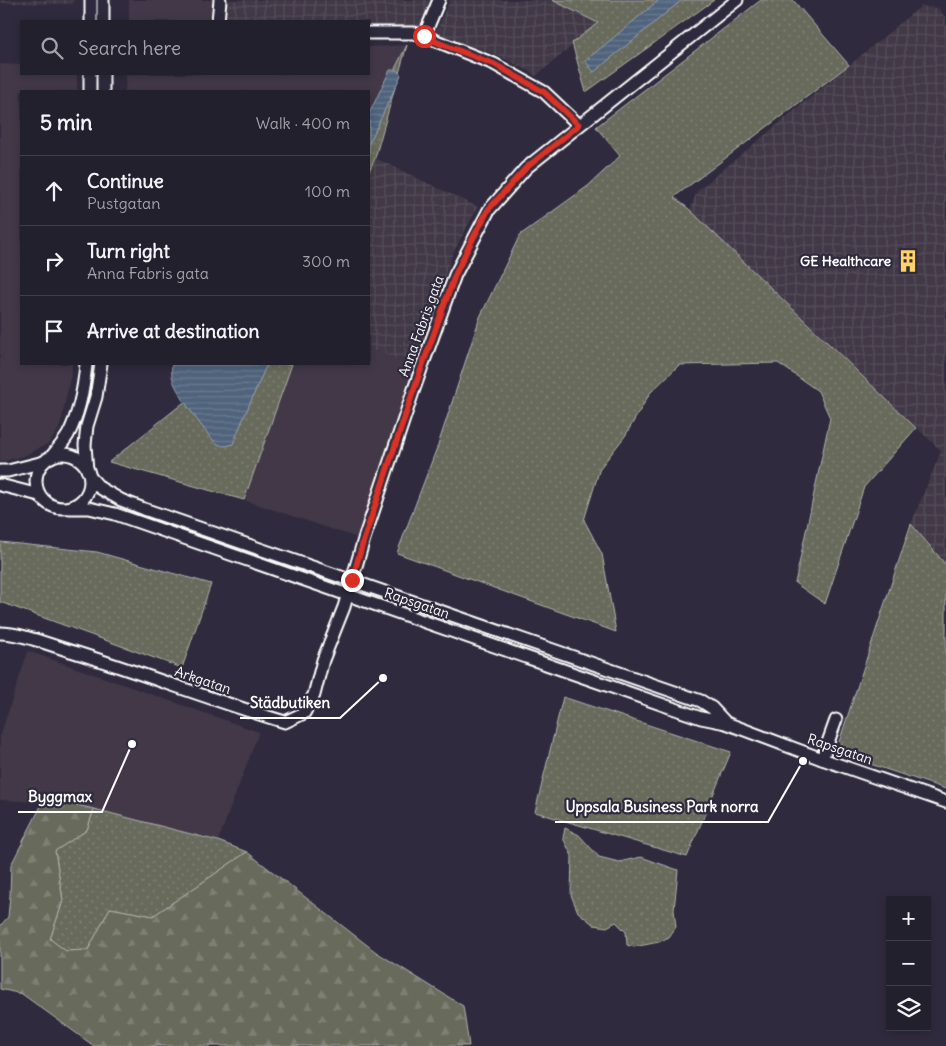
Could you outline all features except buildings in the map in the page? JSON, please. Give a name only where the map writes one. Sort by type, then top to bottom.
[{"type":"street","points":[[91,0],[91,20]]},
{"type":"street","points":[[103,0],[103,20]]},
{"type":"street","points":[[218,20],[220,0]]},
{"type":"street","points":[[424,36],[440,0]]},
{"type":"street","name":"Anna Fabris gata","points":[[348,595],[364,539],[414,389],[455,275],[488,210],[526,168],[737,0]]},
{"type":"street","points":[[370,33],[414,33],[494,64],[544,92],[579,125]]},
{"type":"street","points":[[90,75],[90,90]]},
{"type":"street","points":[[103,75],[103,90]]},
{"type":"street","points":[[86,365],[81,398],[68,436],[38,469],[36,478],[36,487],[39,495],[52,507],[61,509],[77,505],[88,493],[90,485],[85,445],[87,426],[96,396],[100,365]]},
{"type":"street","points":[[0,471],[8,471],[65,454],[84,464],[88,474]]},
{"type":"street","name":"Rapsgatan","points":[[88,474],[100,488],[121,500],[701,701],[712,708],[726,723]]},
{"type":"street","points":[[0,485],[39,495]]},
{"type":"street","name":"Rapsgatan","points":[[70,508],[89,508],[115,514],[701,718],[726,723],[822,760],[946,802]]},
{"type":"street","name":"Arkgatan","points":[[0,633],[8,633],[89,657],[244,710],[285,722],[304,713],[314,695],[323,660],[348,595]]},
{"type":"street","points":[[822,760],[836,720]]},
{"type":"shaded area","points":[[0,0],[74,0],[73,4],[0,3]]},
{"type":"shaded area","points":[[129,0],[221,0],[219,20],[129,20]]},
{"type":"shaded area","points":[[221,0],[433,0],[422,29],[370,29],[370,20],[219,20]]},
{"type":"shaded area","points":[[450,0],[552,0],[598,23],[572,43],[571,47],[536,76],[499,56],[435,33]]},
{"type":"shaded area","points":[[921,6],[938,8],[946,18],[946,565],[911,524],[941,451],[690,210],[697,191]]},
{"type":"shaded area","points":[[407,45],[370,118],[370,90],[125,90],[126,75],[370,75],[370,47]]},
{"type":"shaded area","points":[[0,64],[20,65],[20,75],[77,75],[77,90],[20,90],[20,365],[72,365],[72,369],[59,429],[49,443],[24,456],[0,462]]},
{"type":"shaded area","points":[[375,158],[478,207],[453,253],[415,365],[370,349],[370,169]]},
{"type":"shaded area","points":[[370,349],[415,365],[358,538],[244,500],[292,365],[370,365]]},
{"type":"shaded area","points":[[28,651],[259,732],[218,841],[64,802],[0,800],[0,736]]},
{"type":"green space","points":[[552,0],[714,0],[586,92],[572,43],[598,23]]},
{"type":"green space","points":[[761,0],[793,0],[849,65],[674,197],[690,210],[916,428],[864,487],[825,604],[795,583],[830,418],[818,391],[778,363],[679,365],[650,393],[625,436],[600,468],[584,520],[602,554],[616,632],[397,553],[438,445],[480,317],[520,235],[588,186],[620,156],[596,127]]},
{"type":"green space","points":[[407,45],[375,158],[370,169],[370,118]]},
{"type":"green space","points":[[231,365],[292,365],[244,500],[109,462]]},
{"type":"green space","points":[[911,524],[946,565],[946,789],[849,757],[839,742]]},
{"type":"green space","points":[[0,542],[97,552],[211,584],[182,668],[0,602]]},
{"type":"green space","points":[[563,697],[731,752],[687,857],[535,812]]},
{"type":"green space","points":[[43,802],[64,802],[94,809],[87,830],[55,851],[63,901],[50,939],[66,951],[88,950],[110,908],[153,916],[247,852],[376,952],[463,1006],[469,1046],[94,1046],[22,994],[0,989],[0,926],[8,917],[11,865]]},
{"type":"green space","points":[[94,809],[218,841],[247,852],[153,916],[110,908],[88,950],[66,951],[50,939],[63,901],[55,851],[87,830]]},
{"type":"green space","points":[[565,828],[579,835],[599,857],[619,862],[641,857],[678,870],[674,910],[676,927],[669,937],[659,942],[634,947],[627,945],[626,932],[616,922],[607,927],[594,925],[578,912],[571,895],[572,856],[563,838]]},
{"type":"water","points":[[659,0],[682,0],[594,72],[585,61]]},
{"type":"water","points":[[390,70],[397,70],[401,75],[370,142],[370,112]]},
{"type":"water","points":[[172,365],[267,365],[233,444],[222,446],[214,441],[183,399],[175,384]]},
{"type":"place","name":"GE Healthcare","points":[[908,261]]},
{"type":"place","name":"Städbutiken","points":[[383,678]]},
{"type":"place","name":"Byggmax","points":[[132,744]]},
{"type":"place","name":"Uppsala Business Park norra","points":[[803,761]]},
{"type":"route","points":[[352,580],[414,389],[455,275],[468,248],[488,210],[526,168],[579,125],[544,92],[494,64],[424,36]]}]
